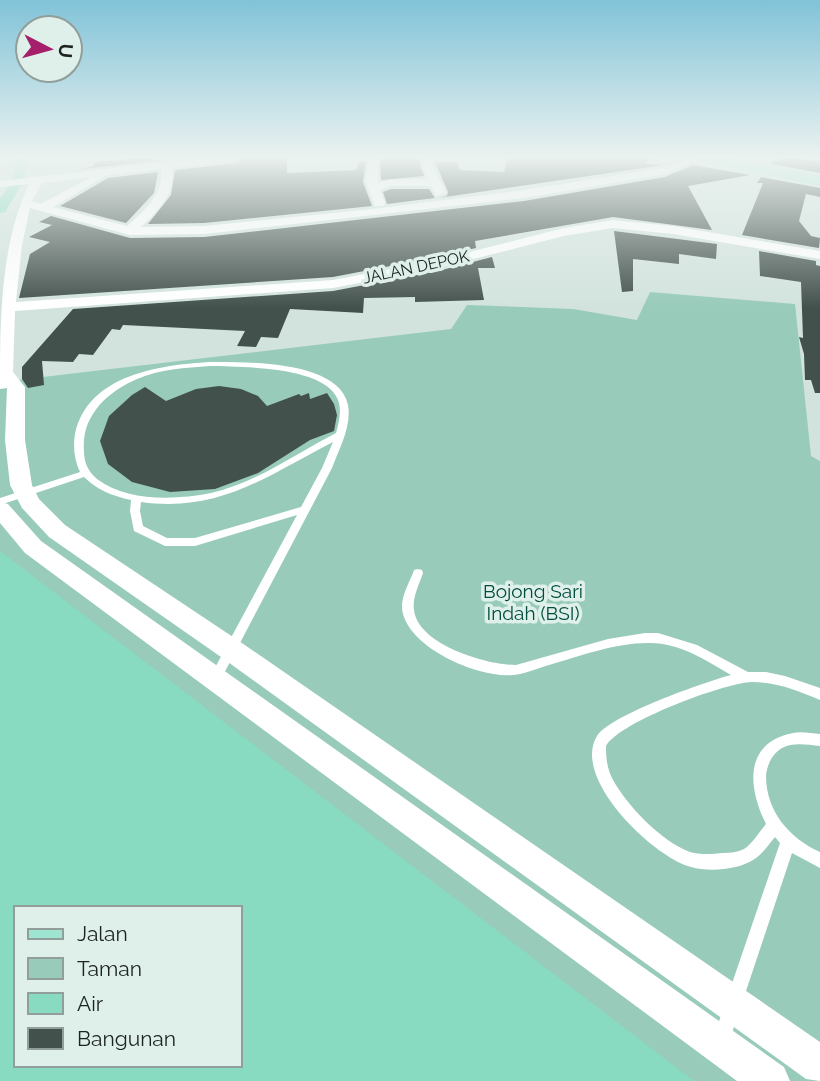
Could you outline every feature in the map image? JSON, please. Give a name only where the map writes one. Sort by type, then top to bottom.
[{"type":"street","points":[[24,207],[8,307],[2,379],[16,387],[17,463],[8,502],[33,547],[216,677],[770,1081]]},
{"type":"street","points":[[130,231],[151,207]]},
{"type":"street","points":[[383,207],[385,211]]},
{"type":"street","points":[[42,208],[130,231],[204,230],[415,207]]},
{"type":"street","name":"JALAN DEPOK","points":[[8,307],[333,284],[438,264],[564,232],[613,224],[684,232],[820,255]]},
{"type":"street","points":[[8,502],[57,531],[230,649],[820,1065]]},
{"type":"lane","points":[[216,677],[327,468],[340,435],[344,421],[344,405],[338,391],[316,377],[275,368],[248,365],[180,366],[133,377],[105,395],[85,418],[78,443],[85,473],[101,485],[136,498],[163,501],[194,499],[231,491],[279,470],[340,435]]},
{"type":"lane","points":[[8,502],[85,473]]},
{"type":"lane","points":[[136,498],[138,528],[165,542],[195,542],[304,509]]},
{"type":"lane","points":[[418,573],[409,599],[408,613],[414,628],[429,641],[490,669],[502,672],[516,670],[605,646],[656,638],[718,660],[746,677]]},
{"type":"lane","points":[[775,825],[747,856],[717,862],[689,859],[650,835],[622,806],[606,781],[599,761],[600,742],[610,732],[726,681],[746,677],[785,682],[820,694]]},
{"type":"lane","points":[[820,740],[801,736],[774,743],[759,763],[759,792],[775,825],[788,841],[820,860]]},
{"type":"lane","points":[[721,1045],[732,1004],[788,841]]},
{"type":"green space","name":"Bojong Sari Indah (BSI)","points":[[650,292],[795,304],[811,456],[820,461],[820,1081],[692,1081],[0,558],[0,382],[451,329],[467,305],[573,309],[637,320]]},
{"type":"water","points":[[0,551],[694,1081],[0,1081]]},
{"type":"building","points":[[66,207],[141,207],[126,223]]},
{"type":"building","points":[[161,207],[358,207],[204,223],[148,224]]},
{"type":"building","points":[[467,207],[700,207],[712,230],[613,217],[475,241],[476,248],[333,277],[19,298],[30,254],[50,242],[29,237],[52,225],[39,222],[51,216],[130,238],[204,237]]},
{"type":"building","points":[[753,207],[803,207],[799,221],[811,236],[820,238],[819,248],[742,235]]},
{"type":"building","points":[[614,231],[717,244],[716,259],[679,254],[679,264],[633,259],[633,291],[622,292]]},
{"type":"building","points":[[759,251],[816,261],[816,265],[820,266],[820,393],[815,393],[811,380],[805,380],[804,354],[799,337],[803,338],[801,282],[760,276]]},
{"type":"building","points":[[492,257],[495,268],[478,268],[484,300],[415,302],[415,297],[364,298],[363,313],[290,309],[278,338],[261,337],[256,347],[237,346],[245,331],[123,325],[120,330],[112,329],[93,355],[79,354],[73,362],[42,361],[44,385],[28,388],[22,379],[22,367],[73,309],[333,291],[438,271]]},
{"type":"building","points":[[219,386],[241,389],[258,396],[267,406],[299,394],[301,396],[309,393],[310,399],[327,393],[337,415],[334,431],[310,440],[258,473],[215,489],[170,492],[132,482],[108,464],[100,441],[109,416],[132,395],[145,387],[166,401],[196,389]]}]
